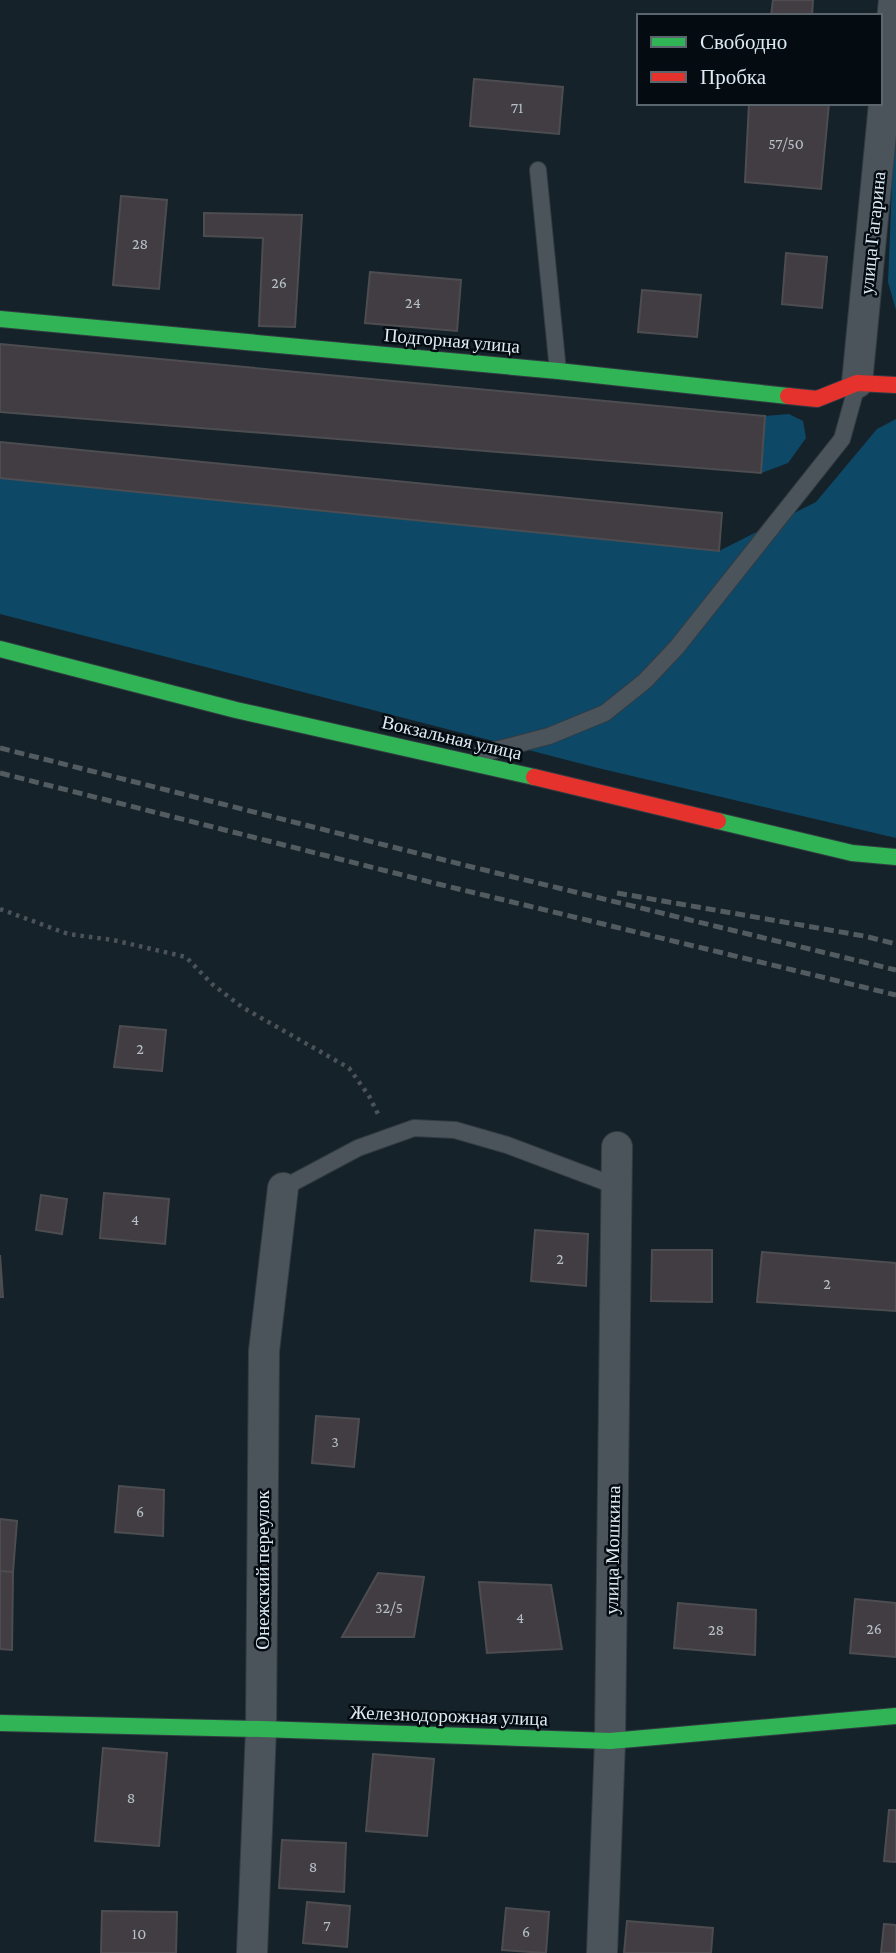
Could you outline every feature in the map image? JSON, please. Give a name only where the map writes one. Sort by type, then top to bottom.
[{"type":"street","name":"улица Гагарина","points":[[857,383],[894,0]]},
{"type":"street","name":"Подгорная улица","points":[[0,319],[558,371],[817,399],[857,383],[896,385]]},
{"type":"street","name":"Вокзальная улица","points":[[0,649],[236,710],[852,853],[896,857]]},
{"type":"street","name":"улица Мошкина","points":[[602,1953],[610,1741],[617,1147]]},
{"type":"street","name":"Онежский переулок","points":[[252,1953],[261,1729],[264,1351],[284,1188]]},
{"type":"street","name":"Железнодорожная улица","points":[[0,1723],[610,1741],[896,1716]]},
{"type":"lane","points":[[538,170],[558,371]]},
{"type":"lane","points":[[460,760],[549,736],[605,713],[645,681],[677,647],[842,439],[857,383]]},
{"type":"lane","points":[[284,1188],[358,1148],[414,1128],[455,1130],[507,1145],[616,1186]]},
{"type":"path","points":[[0,909],[68,933],[113,940],[186,957],[212,984],[242,1007],[349,1068],[369,1096],[389,1138]]},
{"type":"shaded area","points":[[896,88],[896,310],[888,282]]},
{"type":"shaded area","points":[[789,414],[803,421],[806,438],[788,463],[761,473],[765,416]]},
{"type":"shaded area","points":[[896,419],[896,838],[598,768],[0,614],[0,478],[719,551],[816,502],[877,429]]},
{"type":"building","points":[[773,0],[813,0],[812,14],[771,14]]},
{"type":"building","points":[[474,79],[563,87],[559,134],[470,126]]},
{"type":"building","points":[[749,105],[829,105],[821,189],[745,182]]},
{"type":"building","points":[[121,196],[167,200],[159,289],[113,285]]},
{"type":"building","points":[[204,213],[302,215],[295,327],[259,326],[263,238],[204,236]]},
{"type":"building","points":[[786,253],[827,257],[822,308],[782,304]]},
{"type":"building","points":[[370,272],[461,280],[457,331],[365,323]]},
{"type":"building","points":[[642,290],[701,295],[697,337],[638,332]]},
{"type":"building","points":[[0,344],[765,416],[761,473],[0,412]]},
{"type":"building","points":[[0,442],[722,513],[719,551],[0,478]]},
{"type":"building","points":[[120,1026],[166,1030],[162,1071],[114,1067]]},
{"type":"building","points":[[104,1193],[169,1199],[165,1244],[100,1238]]},
{"type":"building","points":[[41,1195],[67,1199],[62,1234],[36,1230]]},
{"type":"building","points":[[535,1230],[588,1234],[586,1286],[531,1281]]},
{"type":"building","points":[[652,1250],[712,1250],[712,1302],[651,1301]]},
{"type":"building","points":[[762,1252],[896,1263],[896,1311],[757,1302]]},
{"type":"building","points":[[0,1255],[3,1297],[0,1297]]},
{"type":"building","points":[[316,1416],[359,1419],[354,1467],[312,1463]]},
{"type":"building","points":[[119,1486],[164,1490],[163,1536],[115,1532]]},
{"type":"building","points":[[0,1519],[17,1521],[13,1572],[0,1571]]},
{"type":"building","points":[[0,1571],[13,1572],[12,1650],[0,1649]]},
{"type":"building","points":[[378,1573],[424,1577],[414,1637],[342,1637]]},
{"type":"building","points":[[479,1582],[551,1585],[562,1649],[487,1653]]},
{"type":"building","points":[[855,1599],[896,1603],[896,1657],[850,1653]]},
{"type":"building","points":[[678,1603],[756,1610],[755,1655],[674,1648]]},
{"type":"building","points":[[103,1748],[167,1753],[159,1846],[95,1841]]},
{"type":"building","points":[[373,1754],[434,1759],[427,1836],[366,1831]]},
{"type":"building","points":[[889,1810],[896,1810],[896,1862],[884,1861]]},
{"type":"building","points":[[282,1840],[346,1843],[344,1892],[279,1888]]},
{"type":"building","points":[[307,1902],[350,1906],[347,1947],[303,1943]]},
{"type":"building","points":[[506,1908],[549,1912],[546,1953],[502,1950]]},
{"type":"building","points":[[102,1911],[177,1912],[176,1953],[101,1953]]},
{"type":"building","points":[[627,1921],[713,1928],[711,1953],[624,1953]]},
{"type":"building","points":[[884,1924],[896,1925],[896,1953],[881,1953]]},
{"type":"railway","points":[[0,748],[896,970]]},
{"type":"railway","points":[[0,773],[438,884],[896,995]]},
{"type":"railway","points":[[617,893],[864,936],[896,944]]},
{"type":"traffic: fast","points":[[0,319],[558,371],[788,396]]},
{"type":"traffic: fast","points":[[0,649],[236,710],[534,777]]},
{"type":"traffic: fast","points":[[718,821],[852,853],[896,857]]},
{"type":"traffic: fast","points":[[0,1723],[610,1741],[896,1716]]},
{"type":"traffic: jam","points":[[788,396],[817,399],[857,383],[896,385]]},
{"type":"traffic: jam","points":[[534,777],[718,821]]}]
